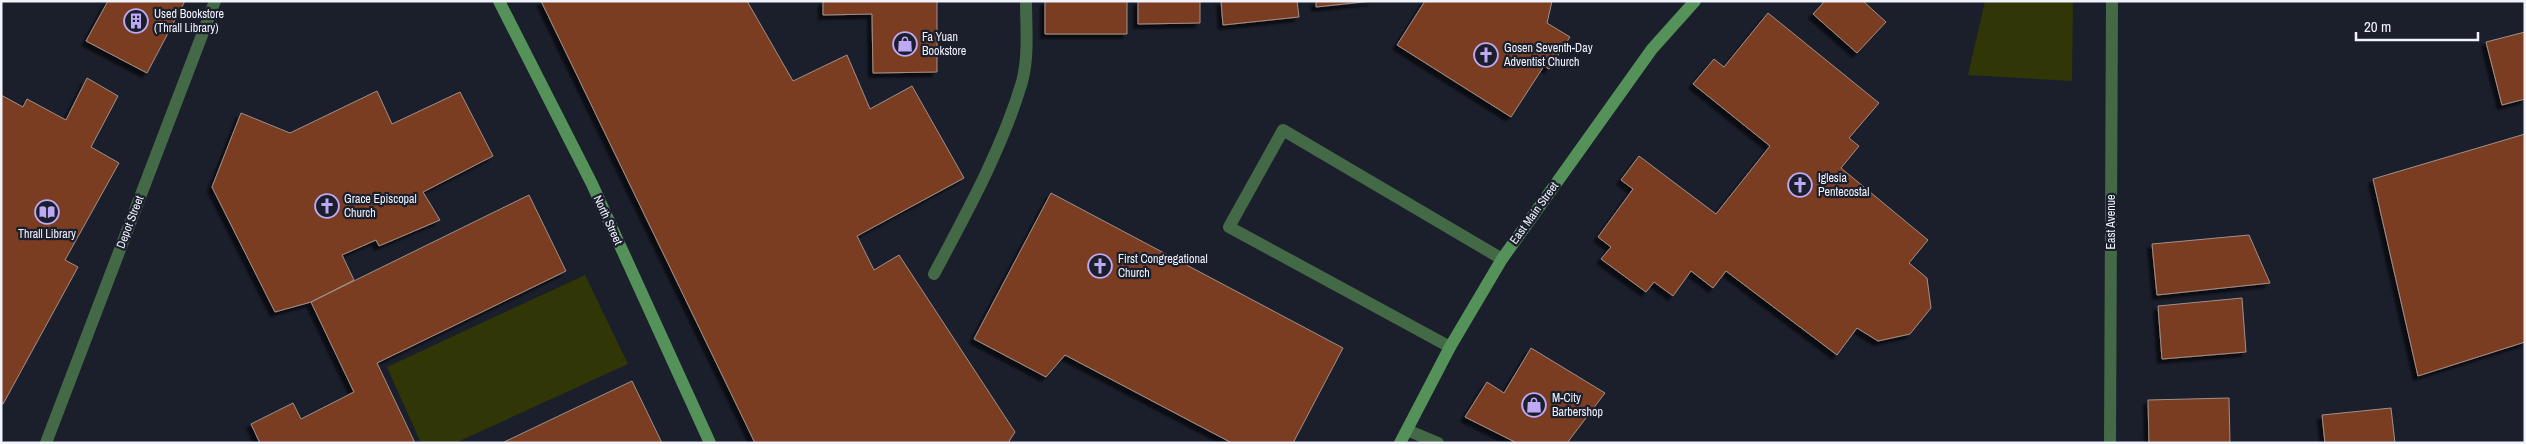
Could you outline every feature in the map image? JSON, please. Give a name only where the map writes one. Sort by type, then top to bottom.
[{"type":"main road","name":"North Street","points":[[499,1],[592,184],[710,443]]},
{"type":"main road","name":"East Main Street","points":[[1400,443],[1450,347],[1502,259],[1652,49],[1695,1]]},
{"type":"street","name":"Depot Street","points":[[46,443],[215,1]]},
{"type":"street","points":[[934,274],[977,194],[1022,81],[1026,56],[1026,1]]},
{"type":"street","name":"East Avenue","points":[[2110,443],[2112,1]]},
{"type":"street","points":[[1450,347],[1228,227],[1283,130],[1502,259]]},
{"type":"street","points":[[1407,430],[1438,443]]},
{"type":"green space","points":[[1985,1],[2073,1],[2072,81],[1968,75]]},
{"type":"green space","points":[[585,275],[628,364],[455,443],[421,443],[387,367]]},
{"type":"building","name":"Used Bookstore (Thrall Library)","points":[[108,1],[185,1],[147,73],[86,41]]},
{"type":"building","points":[[541,1],[747,1],[793,81],[847,55],[870,109],[912,86],[964,178],[857,236],[874,270],[899,255],[1015,432],[1008,443],[755,443]]},
{"type":"building","name":"Fa Yuan Bookstore","points":[[823,1],[937,1],[937,72],[873,73],[872,14],[823,15]]},
{"type":"building","points":[[1045,1],[1127,1],[1127,34],[1045,34]]},
{"type":"building","points":[[1138,1],[1200,1],[1200,23],[1138,24]]},
{"type":"building","points":[[1221,1],[1297,1],[1299,17],[1223,25]]},
{"type":"building","points":[[1316,1],[1373,1],[1316,7]]},
{"type":"building","name":"Gosen Seventh-Day Adventist Church","points":[[1425,1],[1552,1],[1547,23],[1570,37],[1549,69],[1544,66],[1511,117],[1397,45]]},
{"type":"building","points":[[1825,1],[1863,1],[1886,22],[1857,53],[1813,14]]},
{"type":"building","name":"Iglesia Pentecostal","points":[[1768,13],[1879,103],[1849,138],[1859,146],[1841,168],[1928,240],[1909,263],[1927,278],[1931,308],[1910,334],[1878,341],[1857,328],[1837,355],[1726,271],[1713,288],[1691,271],[1673,296],[1654,282],[1646,292],[1601,259],[1611,247],[1598,237],[1633,189],[1621,180],[1639,156],[1716,214],[1770,146],[1693,84],[1714,59],[1724,67]]},
{"type":"building","points":[[2525,32],[2525,99],[2502,105],[2486,42]]},
{"type":"building","name":"Thrall Library","points":[[87,78],[118,96],[91,147],[119,163],[65,260],[78,267],[3,404],[1,403],[1,95],[23,107],[27,99],[66,120]]},
{"type":"building","name":"Grace Episcopal Church","points":[[377,91],[392,124],[460,92],[493,156],[423,192],[440,220],[379,246],[376,240],[342,255],[354,280],[311,302],[275,312],[212,187],[241,113],[290,133]]},
{"type":"building","points":[[2525,134],[2525,342],[2418,376],[2373,179]]},
{"type":"building","name":"First Congregational Church","points":[[1051,193],[1343,348],[1293,443],[1232,443],[1065,355],[1046,377],[974,339]]},
{"type":"building","points":[[529,195],[566,271],[377,363],[415,443],[260,443],[251,424],[293,403],[301,419],[354,392],[311,302]]},
{"type":"building","points":[[2249,235],[2270,283],[2157,295],[2152,244]]},
{"type":"building","points":[[2242,298],[2246,352],[2162,359],[2158,306]]},
{"type":"building","name":"M-City Barbershop","points":[[1531,348],[1605,393],[1567,443],[1517,443],[1465,417],[1487,382],[1504,393]]},
{"type":"building","points":[[632,381],[662,443],[502,443]]},
{"type":"building","points":[[2229,398],[2230,443],[2149,443],[2148,400]]},
{"type":"building","points":[[2391,408],[2395,443],[2325,443],[2322,415]]},
{"type":"place","name":"Used Bookstore (Thrall Library)","points":[[136,21]]},
{"type":"place","name":"Fa Yuan Bookstore","points":[[905,44]]},
{"type":"place","name":"Gosen Seventh-Day Adventist Church","points":[[1486,55]]},
{"type":"place","name":"Iglesia Pentecostal","points":[[1800,185]]},
{"type":"place","name":"Grace Episcopal Church","points":[[327,206]]},
{"type":"place","name":"Thrall Library","points":[[47,212]]},
{"type":"place","name":"First Congregational Church","points":[[1100,266]]},
{"type":"place","name":"M-City Barbershop","points":[[1534,405]]}]
